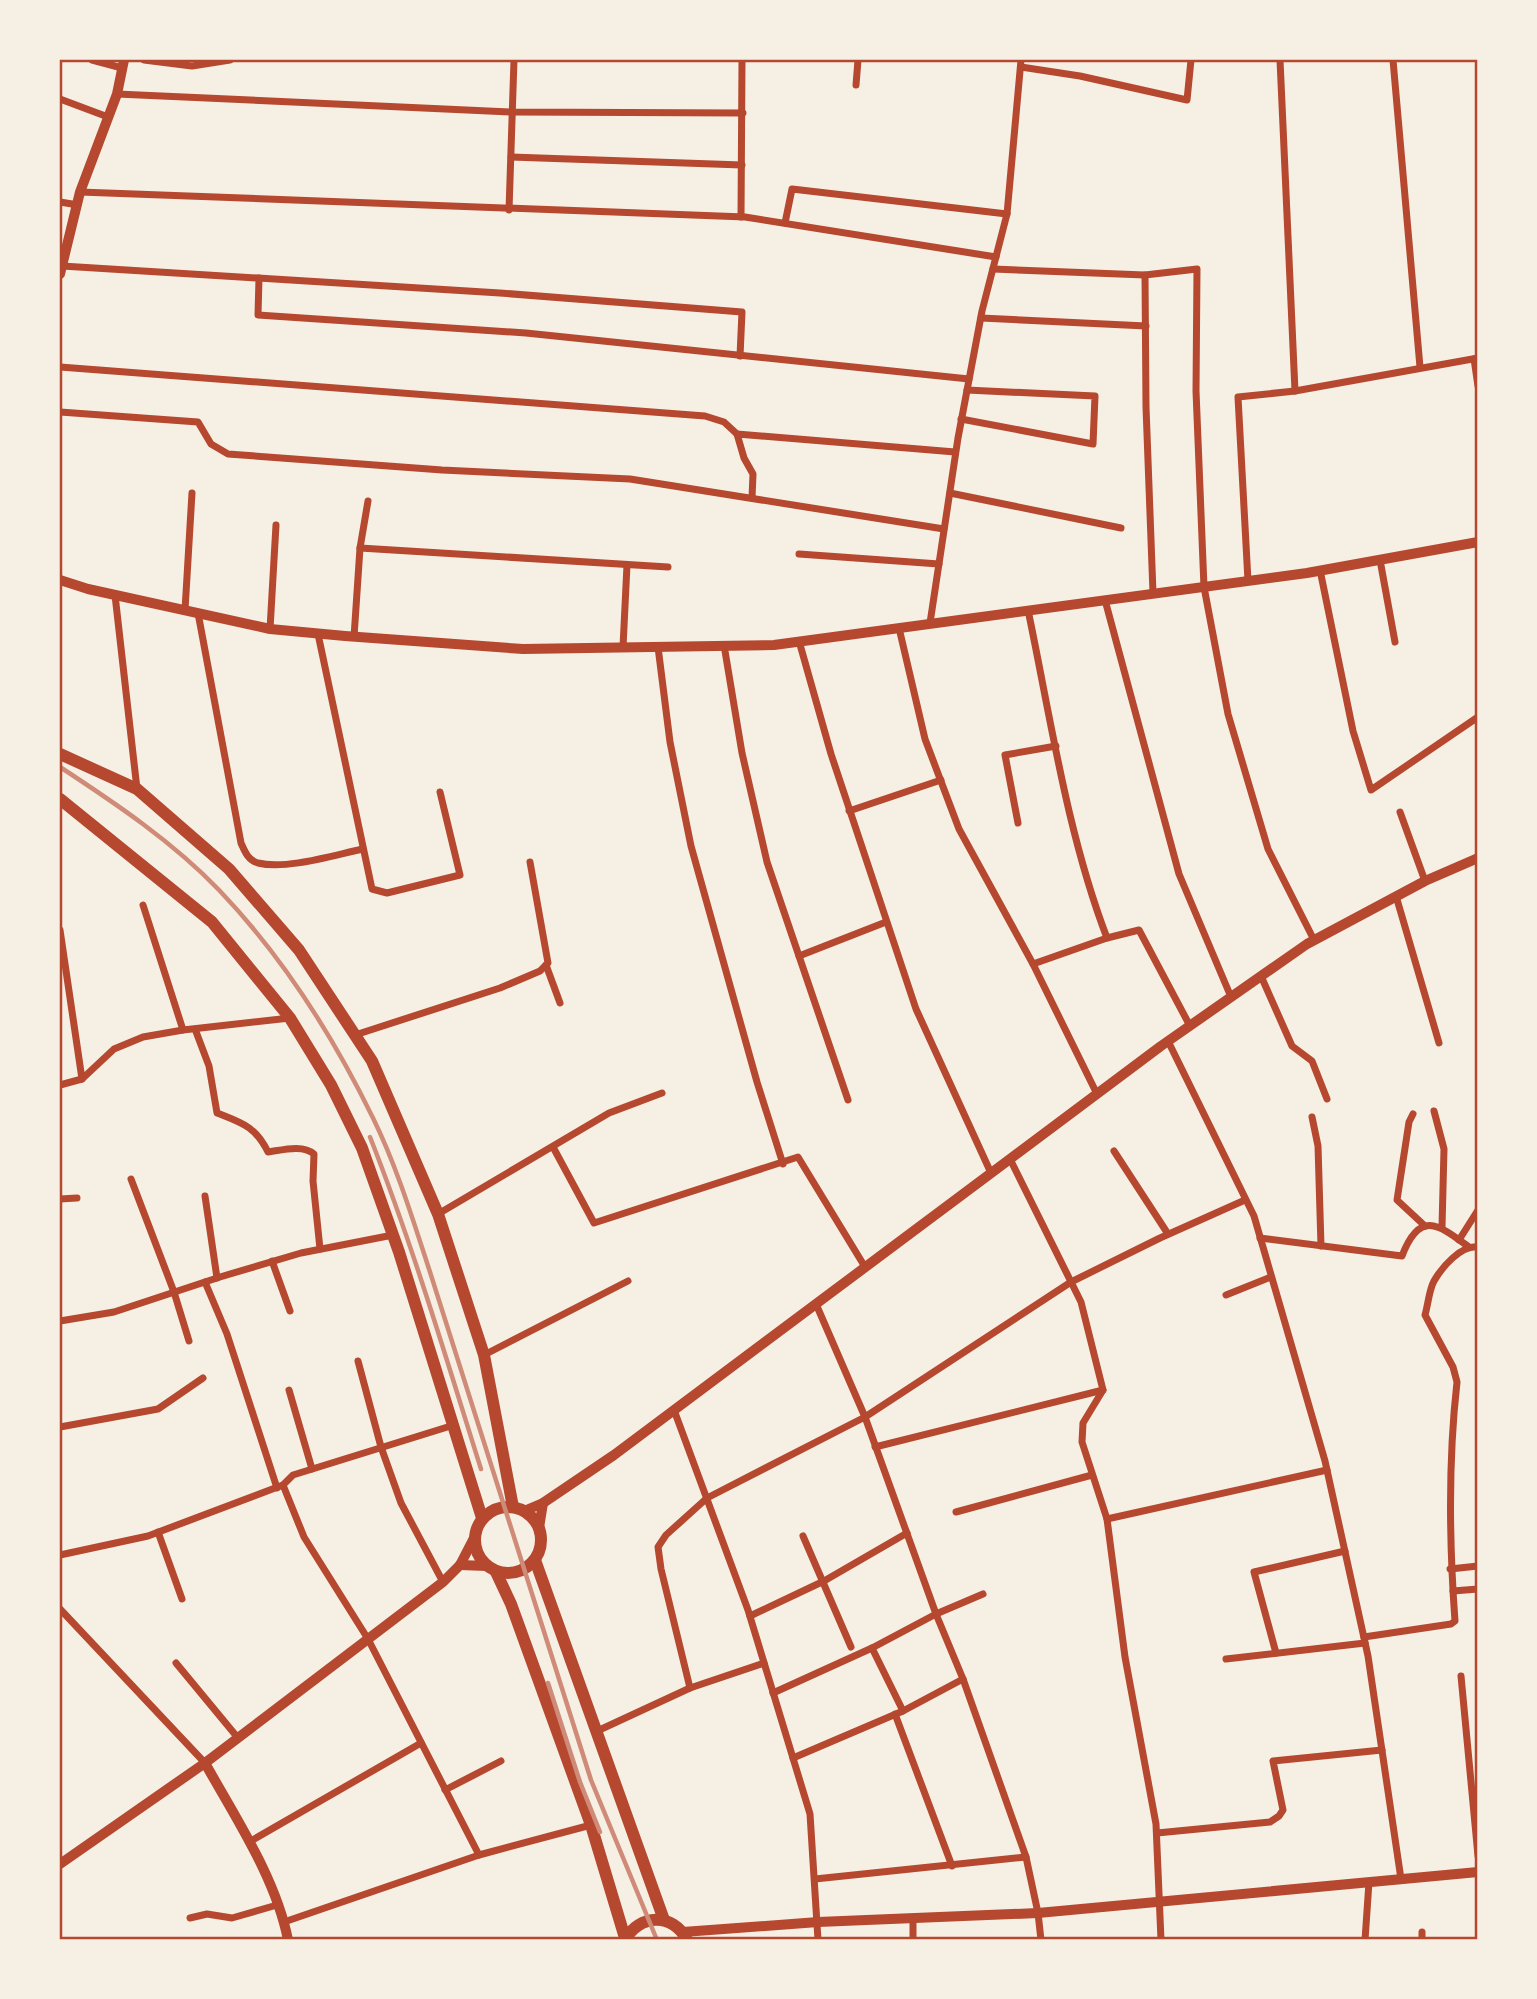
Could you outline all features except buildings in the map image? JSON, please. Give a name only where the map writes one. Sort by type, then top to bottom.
[{"type":"main road","points":[[61,270],[80,192],[117,94],[123,64]]},
{"type":"main road","points":[[60,580],[115,595],[270,629],[318,634],[523,649],[774,645],[1248,581],[1477,542]]},
{"type":"main road","points":[[60,754],[137,789],[229,869],[299,950],[372,1061],[439,1214],[484,1355],[519,1509],[533,1518],[539,1528]]},
{"type":"main road","points":[[60,799],[212,922],[290,1018],[331,1085],[362,1149],[393,1236],[482,1518]]},
{"type":"main road","points":[[60,1864],[205,1763],[443,1582],[460,1564],[474,1538],[476,1527],[491,1511],[502,1507],[519,1509],[543,1503],[614,1455],[1168,1041],[1314,940],[1425,881],[1478,858]]},
{"type":"main road","points":[[460,1564],[507,1574],[517,1572],[535,1560],[540,1550],[539,1528],[543,1503]]},
{"type":"main road","points":[[474,1538],[479,1559],[491,1569],[511,1604],[591,1825],[625,1939]]},
{"type":"main road","points":[[535,1560],[664,1920]]},
{"type":"main road","points":[[625,1939],[632,1928],[653,1919],[675,1924],[685,1936],[818,1922],[1038,1913],[1478,1872]]},
{"type":"street","points":[[93,60],[123,64]]},
{"type":"street","points":[[144,60],[192,66],[230,60]]},
{"type":"street","points":[[509,210],[514,60]]},
{"type":"street","points":[[741,217],[742,60]]},
{"type":"street","points":[[856,85],[858,60]]},
{"type":"street","points":[[930,623],[961,419],[981,318],[1007,214],[1021,63],[1187,100],[1191,60]]},
{"type":"street","points":[[1280,60],[1295,391]]},
{"type":"street","points":[[1392,60],[1420,367]]},
{"type":"street","points":[[117,94],[512,112],[743,113]]},
{"type":"street","points":[[60,99],[108,117]]},
{"type":"street","points":[[511,157],[742,165]]},
{"type":"street","points":[[785,223],[792,189],[1007,214]]},
{"type":"street","points":[[80,192],[741,217],[996,257]]},
{"type":"street","points":[[60,202],[78,205]]},
{"type":"street","points":[[993,269],[1145,275],[1197,269],[1196,391],[1204,587],[1228,714],[1269,849],[1314,940]]},
{"type":"street","points":[[61,270],[259,278],[742,312],[740,356]]},
{"type":"street","points":[[1145,275],[1153,593]]},
{"type":"street","points":[[259,278],[258,315],[526,334],[969,379]]},
{"type":"street","points":[[981,318],[1146,326]]},
{"type":"street","points":[[1248,581],[1238,397],[1295,391],[1476,358],[1478,386]]},
{"type":"street","points":[[60,367],[705,416],[724,422],[737,434],[744,458],[753,474],[752,498]]},
{"type":"street","points":[[961,419],[1093,444],[1095,397],[967,390]]},
{"type":"street","points":[[60,412],[198,422],[211,444],[228,454],[442,470],[630,479],[944,529]]},
{"type":"street","points":[[737,434],[956,453]]},
{"type":"street","points":[[185,610],[192,492]]},
{"type":"street","points":[[950,493],[1121,528]]},
{"type":"street","points":[[354,637],[360,548],[368,501]]},
{"type":"street","points":[[270,629],[276,525]]},
{"type":"street","points":[[360,548],[668,567]]},
{"type":"street","points":[[799,554],[939,564]]},
{"type":"street","points":[[1380,559],[1395,642]]},
{"type":"street","points":[[623,647],[627,565]]},
{"type":"street","points":[[1320,570],[1353,731],[1371,790],[1478,717]]},
{"type":"street","points":[[115,595],[137,789]]},
{"type":"street","points":[[1105,600],[1179,874],[1231,997]]},
{"type":"street","points":[[1028,610],[1070,817],[1089,892],[1107,938]]},
{"type":"street","points":[[198,613],[241,843],[246,856],[257,863],[283,864],[363,849]]},
{"type":"street","points":[[899,628],[925,739],[959,829],[1033,964],[1097,1094]]},
{"type":"street","points":[[318,634],[372,889],[387,893],[460,875],[440,792]]},
{"type":"street","points":[[799,641],[849,811],[916,1009],[991,1173]]},
{"type":"street","points":[[724,645],[742,753],[767,862],[848,1100]]},
{"type":"street","points":[[658,647],[670,742],[691,846],[753,1070],[783,1164]]},
{"type":"street","points":[[1018,823],[1005,755],[1056,746]]},
{"type":"street","points":[[849,811],[940,780]]},
{"type":"street","points":[[1400,812],[1425,881]]},
{"type":"street","points":[[355,1035],[500,988],[540,971],[548,963],[530,862]]},
{"type":"street","points":[[1396,897],[1439,1042]]},
{"type":"street","points":[[143,905],[183,1030]]},
{"type":"street","points":[[799,956],[886,922]]},
{"type":"street","points":[[60,930],[82,1079]]},
{"type":"street","points":[[1033,964],[1107,938],[1139,930],[1189,1026]]},
{"type":"street","points":[[546,965],[560,1003]]},
{"type":"street","points":[[1261,976],[1292,1046],[1312,1061],[1326,1099]]},
{"type":"street","points":[[60,1085],[82,1079],[114,1049],[143,1037],[195,1028],[290,1018]]},
{"type":"street","points":[[195,1028],[209,1066],[217,1113],[248,1125],[261,1137],[268,1152],[307,1149],[314,1154],[313,1181],[320,1249]]},
{"type":"street","points":[[1168,1041],[1245,1200],[1260,1238],[1327,1470],[1364,1640],[1401,1879]]},
{"type":"street","points":[[439,1214],[609,1113],[662,1093]]},
{"type":"street","points":[[1434,1111],[1444,1149],[1442,1227]]},
{"type":"street","points":[[1413,1114],[1409,1122],[1397,1200],[1426,1226],[1442,1227],[1458,1240],[1473,1247]]},
{"type":"street","points":[[1312,1117],[1318,1146],[1321,1245]]},
{"type":"street","points":[[553,1147],[594,1223],[798,1157],[865,1268]]},
{"type":"street","points":[[1114,1151],[1168,1234]]},
{"type":"street","points":[[1010,1159],[1081,1302],[1103,1390],[1083,1423],[1082,1442],[1107,1519],[1125,1657],[1157,1833],[1161,1940]]},
{"type":"street","points":[[131,1179],[190,1341]]},
{"type":"street","points":[[205,1196],[217,1278]]},
{"type":"street","points":[[60,1199],[77,1198]]},
{"type":"street","points":[[690,1688],[658,1547],[666,1535],[707,1498],[865,1417],[1071,1282],[1245,1200]]},
{"type":"street","points":[[1458,1240],[1478,1210]]},
{"type":"street","points":[[1260,1238],[1402,1256],[1409,1239],[1426,1226]]},
{"type":"street","points":[[60,1321],[114,1312],[272,1261],[393,1236]]},
{"type":"street","points":[[1226,1659],[1364,1640],[1451,1624],[1455,1620],[1450,1569],[1449,1489],[1457,1382],[1453,1367],[1425,1315],[1434,1282],[1457,1254],[1473,1247]]},
{"type":"street","points":[[272,1261],[290,1311]]},
{"type":"street","points":[[1226,1295],[1271,1277]]},
{"type":"street","points":[[484,1355],[628,1281]]},
{"type":"street","points":[[205,1282],[227,1334],[281,1487],[304,1537],[368,1639],[479,1855]]},
{"type":"street","points":[[816,1304],[865,1417],[1026,1857],[1041,1940]]},
{"type":"street","points":[[358,1361],[381,1447],[401,1503],[443,1582]]},
{"type":"street","points":[[60,1427],[159,1409],[203,1378]]},
{"type":"street","points":[[289,1390],[312,1469]]},
{"type":"street","points":[[875,1447],[1103,1390]]},
{"type":"street","points":[[674,1410],[750,1616],[810,1814],[818,1940]]},
{"type":"street","points":[[60,1555],[158,1532],[281,1487],[293,1475],[454,1425]]},
{"type":"street","points":[[1107,1519],[1327,1470]]},
{"type":"street","points":[[956,1512],[1093,1475]]},
{"type":"street","points":[[158,1532],[182,1599]]},
{"type":"street","points":[[750,1616],[824,1581],[907,1532]]},
{"type":"street","points":[[803,1536],[851,1647]]},
{"type":"street","points":[[1276,1653],[1254,1572],[1345,1551]]},
{"type":"street","points":[[1450,1569],[1478,1566]]},
{"type":"street","points":[[1453,1591],[1478,1589]]},
{"type":"street","points":[[774,1693],[983,1594]]},
{"type":"street","points":[[60,1609],[205,1763],[249,1842],[284,1922],[288,1940]]},
{"type":"street","points":[[872,1648],[899,1712],[952,1866]]},
{"type":"street","points":[[176,1663],[238,1738]]},
{"type":"street","points":[[596,1732],[690,1688],[764,1663]]},
{"type":"street","points":[[1461,1676],[1478,1856]]},
{"type":"street","points":[[793,1758],[899,1712],[963,1679]]},
{"type":"street","points":[[249,1842],[421,1743]]},
{"type":"street","points":[[1157,1833],[1270,1822],[1283,1810],[1273,1761],[1382,1750]]},
{"type":"street","points":[[445,1790],[501,1761]]},
{"type":"street","points":[[284,1922],[479,1855],[591,1825]]},
{"type":"street","points":[[815,1879],[1026,1857]]},
{"type":"street","points":[[1365,1940],[1369,1882]]},
{"type":"street","points":[[190,1918],[207,1914],[232,1918],[277,1905]]},
{"type":"street","points":[[913,1920],[913,1940]]},
{"type":"railway","points":[[60,767],[163,839],[201,872],[242,915],[305,998],[341,1057],[373,1118],[411,1213],[591,1780],[657,1940]]},
{"type":"railway","points":[[370,1137],[415,1261],[481,1469]]},
{"type":"railway","points":[[548,1683],[580,1782],[600,1832]]}]
